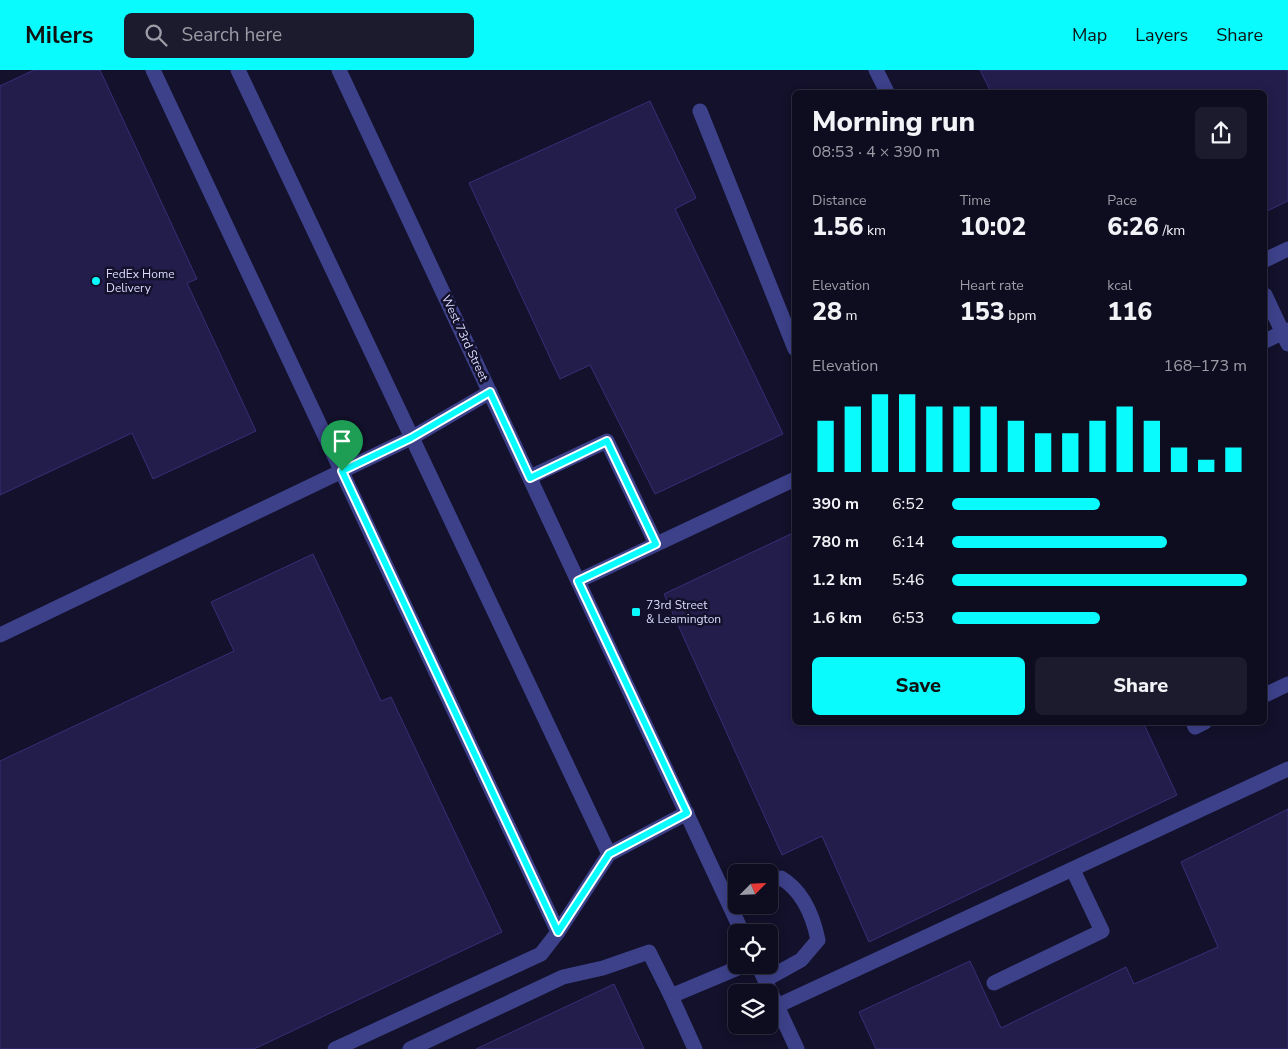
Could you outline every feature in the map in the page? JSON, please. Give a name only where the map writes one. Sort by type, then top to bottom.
[{"type":"street","points":[[153,70],[558,932]]},
{"type":"street","points":[[238,70],[609,854]]},
{"type":"street","name":"West 73rd Street","points":[[339,70],[687,813],[728,889]]},
{"type":"street","points":[[876,70],[886,90]]},
{"type":"street","points":[[700,111],[792,342]]},
{"type":"street","points":[[1267,259],[1288,249]]},
{"type":"street","points":[[1267,299],[1286,336],[1267,341]]},
{"type":"street","points":[[0,635],[411,438],[490,392]]},
{"type":"street","points":[[530,478],[607,441],[656,544]]},
{"type":"street","points":[[578,581],[792,480]]},
{"type":"street","points":[[1267,694],[1288,684]]},
{"type":"street","points":[[778,1006],[1288,769]]},
{"type":"street","points":[[335,1049],[541,954],[558,932],[609,854],[687,813]]},
{"type":"street","points":[[994,983],[1102,931],[1073,870]]},
{"type":"street","points":[[765,980],[801,960],[818,940],[814,920],[790,884],[781,878],[778,879]]},
{"type":"street","points":[[410,1049],[563,977],[603,968],[649,952],[695,1049]]},
{"type":"street","points":[[671,996],[728,972]]},
{"type":"street","points":[[762,974],[767,984]]},
{"type":"street","points":[[778,1008],[797,1049]]},
{"type":"building","name":"FedEx Home Delivery","points":[[34,70],[100,70],[197,279],[187,283],[256,431],[153,479],[132,433],[0,495],[0,86]]},
{"type":"building","points":[[980,70],[1288,70],[1288,201],[1267,211],[1267,90],[990,90]]},
{"type":"building","points":[[650,101],[696,198],[675,209],[783,434],[655,494],[590,365],[560,379],[469,183]]},
{"type":"building","points":[[792,533],[792,725],[1144,725],[1177,795],[869,942],[822,836],[782,855],[664,594]]},
{"type":"building","points":[[313,554],[381,701],[391,697],[502,932],[254,1049],[0,1049],[0,761],[234,651],[211,602]]},
{"type":"building","points":[[1288,809],[1288,1049],[876,1049],[859,1012],[970,961],[1001,1028],[1126,967],[1134,984],[1218,947],[1181,862]]},
{"type":"building","points":[[614,984],[644,1049],[476,1049]]},
{"type":"place","name":"FedEx Home Delivery","points":[[96,281]]},
{"type":"place","name":"73rd Street & Leamington","points":[[636,612]]},
{"type":"route","points":[[490,392],[530,478],[607,441],[656,544],[578,581],[687,813],[609,854],[558,932],[373,537],[342,471],[411,438],[490,392]]}]
